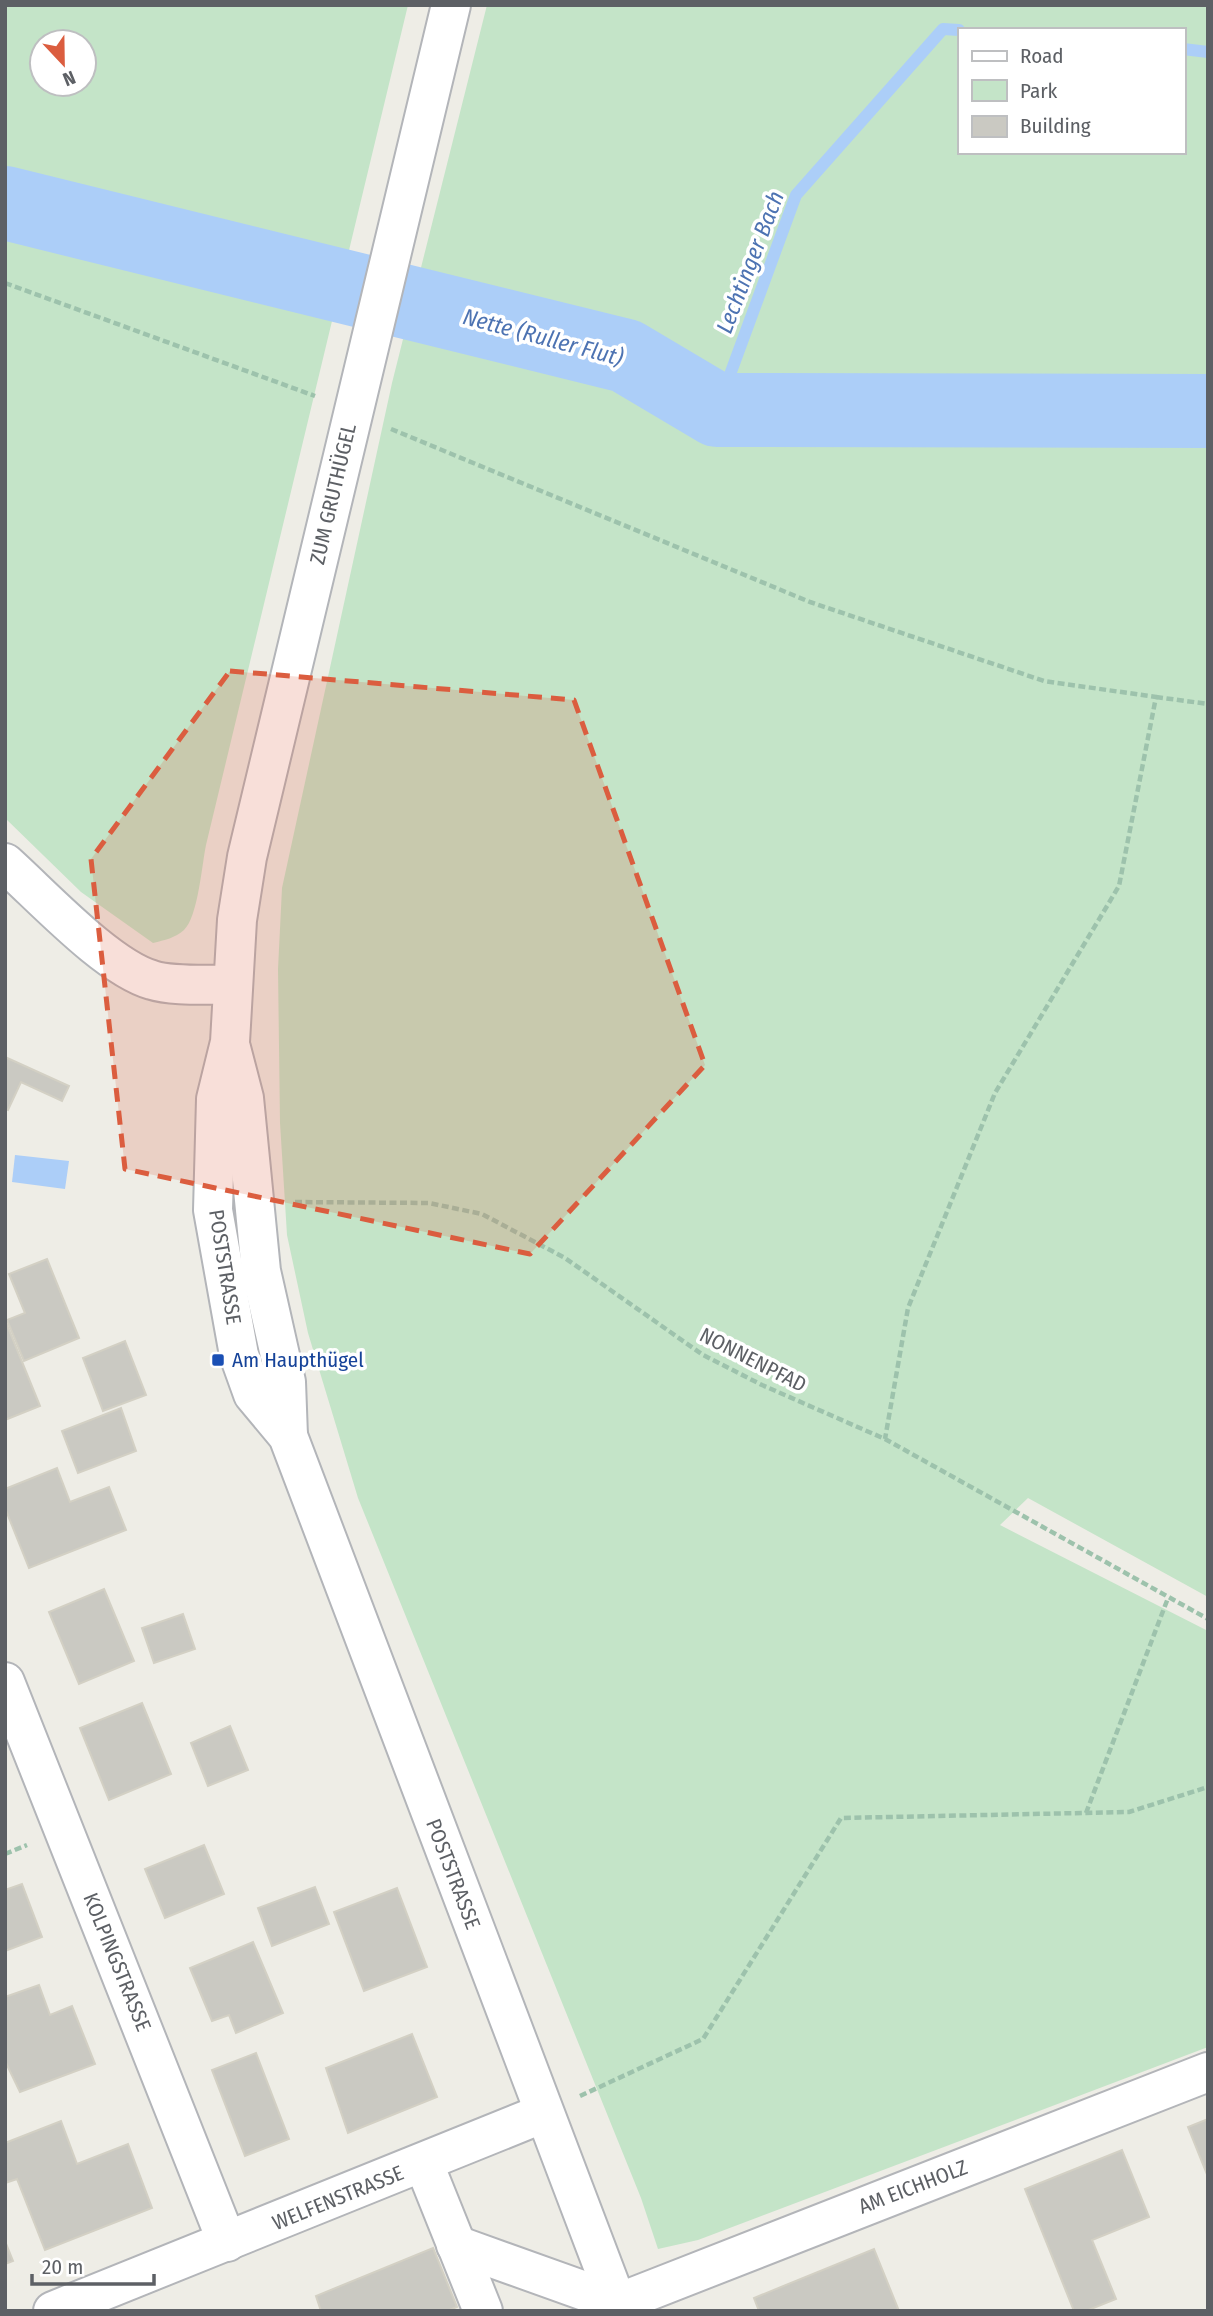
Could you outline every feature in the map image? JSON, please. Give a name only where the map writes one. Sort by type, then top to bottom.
[{"type":"street","name":"ZUM GRUTHÜGEL","points":[[233,985],[237,920],[247,857],[451,5]]},
{"type":"street","points":[[5,863],[102,950],[128,969],[153,981],[233,985]]},
{"type":"street","name":"POSTSTRASSE","points":[[233,985],[230,1042],[216,1099],[214,1210],[239,1354],[253,1394],[288,1436],[619,2307]]},
{"type":"street","name":"KOLPINGSTRASSE","points":[[5,1682],[227,2242]]},
{"type":"street","name":"AM EICHHOLZ","points":[[619,2307],[1208,2072]]},
{"type":"street","name":"WELFENSTRASSE","points":[[53,2311],[424,2164],[544,2113]]},
{"type":"street","points":[[424,2164],[483,2311]]},
{"type":"street","points":[[456,2245],[619,2307]]},
{"type":"path","points":[[5,283],[292,387],[810,602],[1044,681],[1208,704]]},
{"type":"path","points":[[885,1439],[908,1308],[995,1093],[1119,886],[1156,697]]},
{"type":"path","name":"NONNENPFAD","points":[[283,1203],[324,1200],[429,1203],[482,1214],[565,1258],[703,1354],[762,1385],[885,1439],[1208,1619]]},
{"type":"path","points":[[1086,1813],[1168,1598]]},
{"type":"path","points":[[544,2113],[703,2039],[841,1818],[1129,1812],[1208,1787]]},
{"type":"highlighted area","points":[[230,671],[574,700],[705,1065],[530,1254],[125,1169],[91,859]]},
{"type":"green space","points":[[5,5],[408,5],[206,845],[193,914],[184,930],[153,943],[81,892],[5,818]]},
{"type":"green space","points":[[487,5],[1208,5],[1208,1597],[1028,1498],[1000,1525],[1208,1631],[1208,2047],[698,2240],[658,2249],[641,2198],[358,1498],[308,1333],[287,1235],[280,1123],[278,969],[282,888],[392,383]]},
{"type":"water","points":[[15,1155],[69,1161],[65,1189],[12,1182]]},
{"type":"building","points":[[5,1057],[69,1086],[62,1101],[21,1082],[8,1110],[5,1109]]},
{"type":"building","points":[[47,1259],[79,1338],[24,1361],[7,1320],[25,1313],[9,1274]]},
{"type":"building","points":[[5,1320],[40,1406],[5,1420]]},
{"type":"building","points":[[125,1341],[146,1395],[103,1411],[83,1358]]},
{"type":"building","points":[[121,1408],[136,1451],[78,1473],[62,1431]]},
{"type":"building","points":[[57,1468],[70,1502],[109,1487],[126,1530],[29,1568],[5,1508],[5,1489]]},
{"type":"building","points":[[104,1589],[134,1661],[79,1684],[49,1612]]},
{"type":"building","points":[[183,1614],[195,1649],[154,1663],[142,1628]]},
{"type":"building","points":[[142,1703],[171,1774],[109,1800],[80,1728]]},
{"type":"building","points":[[230,1726],[248,1770],[208,1786],[191,1743]]},
{"type":"building","points":[[204,1845],[224,1894],[165,1918],[145,1869]]},
{"type":"building","points":[[22,1884],[42,1937],[5,1951],[5,1890]]},
{"type":"building","points":[[315,1887],[329,1924],[272,1946],[258,1908]]},
{"type":"building","points":[[397,1888],[427,1967],[364,1991],[334,1912]]},
{"type":"building","points":[[253,1942],[283,2013],[236,2033],[229,2015],[212,2021],[190,1968]]},
{"type":"building","points":[[39,1985],[50,2015],[72,2006],[95,2064],[20,2092],[5,2061],[5,1997]]},
{"type":"building","points":[[412,2034],[437,2097],[348,2133],[326,2068]]},
{"type":"building","points":[[256,2053],[289,2139],[245,2156],[212,2070]]},
{"type":"building","points":[[1208,2119],[1208,2177],[1188,2127]]},
{"type":"building","points":[[61,2121],[77,2164],[128,2144],[152,2208],[45,2250],[17,2179],[5,2183],[5,2143]]},
{"type":"building","points":[[1122,2150],[1149,2217],[1092,2240],[1116,2299],[1086,2311],[1074,2311],[1025,2189]]},
{"type":"building","points":[[5,2241],[13,2261],[5,2264]]},
{"type":"building","points":[[433,2248],[457,2307],[447,2311],[321,2311],[316,2296]]},
{"type":"building","points":[[874,2249],[899,2311],[759,2311],[754,2298]]},
{"type":"waterway","name":"Lechtinger Bach","points":[[717,410],[796,195],[943,29],[958,30]]},
{"type":"waterway","name":"Lechtinger Bach","points":[[1185,49],[1208,52]]},
{"type":"waterway","name":"Nette (Ruller Flut)","points":[[5,203],[626,356],[717,410],[1208,411]]},
{"type":"place","name":"Am Haupthügel","points":[[218,1360]]}]
